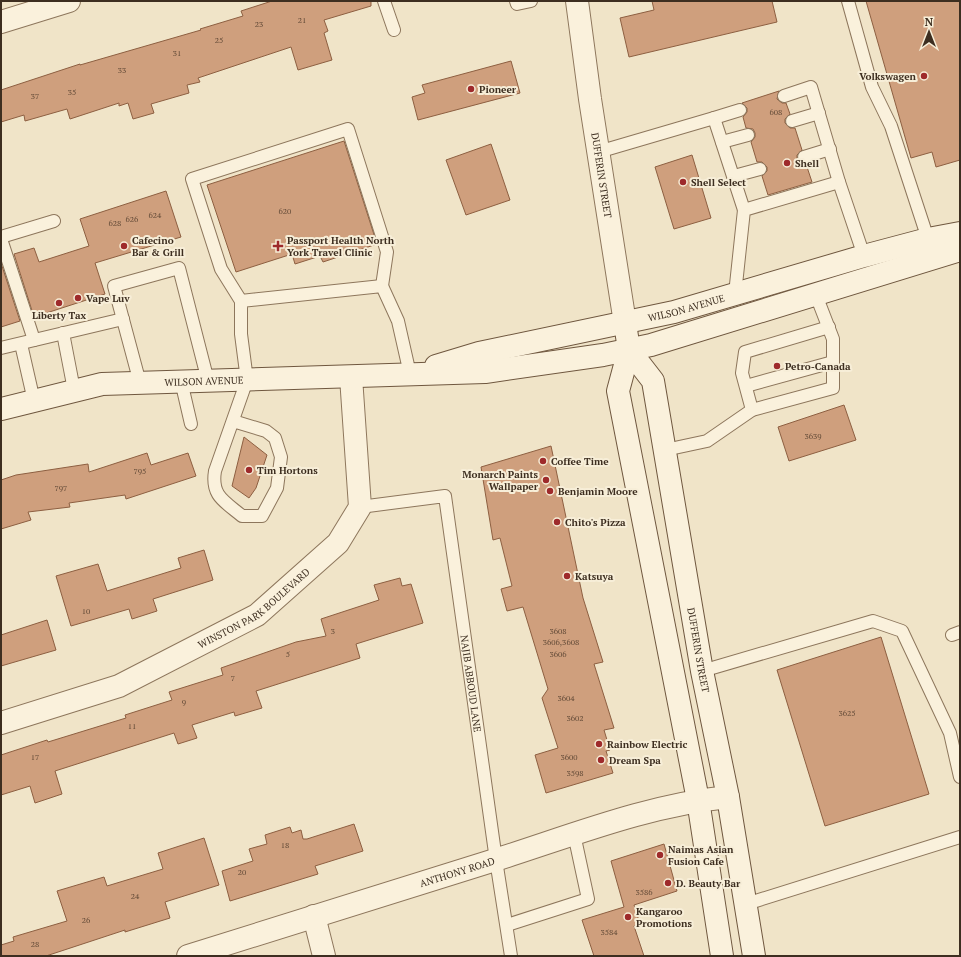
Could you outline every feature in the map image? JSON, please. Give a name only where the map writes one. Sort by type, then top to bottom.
[{"type":"main road","points":[[1,22],[69,1]]},
{"type":"main road","name":"DUFFERIN STREET","points":[[577,1],[598,152],[629,350],[618,391],[698,800],[722,956]]},
{"type":"main road","name":"WILSON AVENUE","points":[[410,374],[479,353],[674,312],[864,256],[928,239],[960,233]]},
{"type":"main road","name":"WILSON AVENUE","points":[[1,409],[102,384],[351,378],[410,374],[486,372],[629,350],[651,345],[960,250]]},
{"type":"main road","name":"DUFFERIN STREET","points":[[629,350],[653,381],[702,671],[728,797],[754,956]]},
{"type":"main road","points":[[351,378],[360,507]]},
{"type":"main road","name":"WINSTON PARK BOULEVARD","points":[[1,722],[119,686],[257,615],[338,544],[360,507]]},
{"type":"main road","name":"ANTHONY ROAD","points":[[188,956],[496,860],[574,834],[666,807],[698,800],[728,797]]},
{"type":"main road","points":[[314,916],[324,956]]},
{"type":"lane","points":[[384,1],[394,30]]},
{"type":"lane","points":[[516,1],[517,4],[531,1]]},
{"type":"lane","points":[[848,1],[872,87],[892,126],[928,239]]},
{"type":"lane","points":[[784,96],[811,87],[864,256]]},
{"type":"lane","points":[[598,152],[740,110]]},
{"type":"lane","points":[[792,121],[819,113]]},
{"type":"lane","points":[[714,118],[744,210],[735,294]]},
{"type":"lane","points":[[233,421],[266,431],[275,438],[282,457],[278,488],[262,516],[242,516],[216,494],[213,483],[215,471],[247,380],[241,334],[241,301],[221,269],[192,179],[348,129],[387,252],[382,286],[398,321],[410,374]]},
{"type":"lane","points":[[722,142],[748,134]]},
{"type":"lane","points":[[804,157],[830,149]]},
{"type":"lane","points":[[734,176],[760,169]]},
{"type":"lane","points":[[744,210],[840,182]]},
{"type":"lane","points":[[34,340],[1,238],[54,220]]},
{"type":"lane","points":[[140,383],[114,286],[179,268],[208,381]]},
{"type":"lane","points":[[241,301],[382,286]]},
{"type":"lane","points":[[665,450],[707,441],[752,410],[833,388],[834,339],[816,295]]},
{"type":"lane","points":[[1,348],[123,319]]},
{"type":"lane","points":[[752,410],[742,373],[745,352],[829,327]]},
{"type":"lane","points":[[62,333],[74,390]]},
{"type":"lane","points":[[21,344],[34,401]]},
{"type":"lane","points":[[746,386],[833,362]]},
{"type":"lane","points":[[181,381],[191,424]]},
{"type":"lane","name":"NAJIB ABBOUD LANE","points":[[360,507],[445,496],[496,860],[511,956]]},
{"type":"lane","points":[[702,671],[873,621],[902,632],[950,733],[960,777]]},
{"type":"lane","points":[[507,926],[588,899],[574,834]]},
{"type":"lane","points":[[746,904],[960,837]]},
{"type":"building","points":[[272,1],[371,1],[371,6],[324,20],[328,31],[324,33],[332,60],[298,70],[291,47],[198,78],[200,82],[187,85],[189,93],[151,104],[154,113],[133,119],[128,103],[119,106],[119,103],[70,119],[67,109],[25,121],[24,115],[1,122],[1,90],[80,64],[201,30],[200,29],[243,16],[241,11]]},
{"type":"building","points":[[652,1],[772,1],[777,22],[629,57],[620,18],[654,10]]},
{"type":"building","name":"Volkswagen","points":[[866,1],[960,1],[960,160],[936,167],[932,152],[911,158]]},
{"type":"building","name":"Pioneer","points":[[511,61],[520,93],[418,120],[412,97],[425,93],[422,85]]},
{"type":"building","points":[[779,91],[777,99],[782,103],[786,103],[790,114],[785,119],[785,123],[790,128],[795,128],[802,150],[797,155],[797,160],[802,164],[806,164],[812,182],[768,195],[762,176],[767,171],[767,167],[762,162],[757,162],[751,142],[755,137],[755,133],[753,129],[746,128],[743,117],[747,112],[747,108],[742,103]]},
{"type":"building","points":[[344,141],[377,244],[323,262],[320,256],[295,264],[292,254],[236,272],[207,185]]},
{"type":"building","points":[[491,144],[510,200],[466,215],[446,160]]},
{"type":"building","points":[[692,155],[711,218],[674,229],[655,167]]},
{"type":"building","points":[[166,191],[181,237],[95,263],[105,294],[34,317],[14,254],[34,248],[39,262],[89,246],[80,219]]},
{"type":"building","points":[[1,263],[20,321],[1,327]]},
{"type":"building","points":[[844,405],[856,440],[789,461],[778,427]]},
{"type":"building","name":"Tim Hortons","points":[[244,437],[267,455],[256,488],[249,498],[232,486]]},
{"type":"building","points":[[551,446],[583,598],[603,662],[594,664],[614,728],[604,730],[610,750],[606,751],[613,773],[546,793],[535,755],[558,748],[542,698],[548,689],[523,607],[507,611],[501,589],[512,586],[500,538],[493,540],[481,467]]},
{"type":"building","points":[[147,453],[151,465],[188,453],[196,476],[126,499],[125,495],[69,503],[70,507],[28,512],[31,520],[1,529],[1,480],[16,475],[88,464],[89,472]]},
{"type":"building","points":[[204,550],[213,580],[153,599],[157,611],[132,619],[129,609],[71,626],[56,576],[98,564],[107,591],[181,568],[178,558]]},
{"type":"building","points":[[400,578],[402,586],[411,584],[423,623],[356,644],[360,658],[256,691],[262,708],[235,716],[234,712],[192,725],[197,738],[178,744],[174,733],[55,771],[62,794],[35,803],[30,786],[1,795],[1,755],[47,740],[48,742],[126,718],[125,715],[172,700],[169,692],[223,675],[221,668],[296,642],[326,636],[321,619],[379,600],[374,585]]},
{"type":"building","points":[[47,620],[56,650],[1,666],[1,635]]},
{"type":"building","points":[[881,637],[929,794],[825,826],[777,670]]},
{"type":"building","points":[[354,824],[363,851],[315,866],[318,874],[230,901],[222,871],[253,861],[249,849],[267,844],[265,835],[290,827],[292,833],[301,830],[303,839],[307,839]]},
{"type":"building","points":[[204,838],[219,885],[165,902],[170,918],[125,932],[125,930],[46,956],[1,956],[1,945],[14,941],[13,937],[67,921],[57,891],[104,877],[107,886],[163,869],[158,853]]},
{"type":"building","points":[[664,844],[677,891],[634,905],[640,924],[634,926],[644,956],[594,956],[582,920],[624,907],[611,861]]},
{"type":"place","name":"Volkswagen","points":[[924,76]]},
{"type":"place","name":"Pioneer","points":[[471,89]]},
{"type":"place","name":"Shell","points":[[787,163]]},
{"type":"place","name":"Shell Select","points":[[683,182]]},
{"type":"place","name":"Cafecino Bar & Grill","points":[[124,246]]},
{"type":"place","name":"Passport Health North York Travel Clinic","points":[[278,246]]},
{"type":"place","name":"Vape Luv","points":[[78,298]]},
{"type":"place","name":"Liberty Tax","points":[[59,303]]},
{"type":"place","name":"Petro-Canada","points":[[777,366]]},
{"type":"place","name":"Coffee Time","points":[[543,461]]},
{"type":"place","name":"Tim Hortons","points":[[249,470]]},
{"type":"place","name":"Monarch Paints Wallpaper","points":[[546,480]]},
{"type":"place","name":"Benjamin Moore","points":[[550,491]]},
{"type":"place","name":"Chito's Pizza","points":[[557,522]]},
{"type":"place","name":"Katsuya","points":[[567,576]]},
{"type":"place","name":"Rainbow Electric","points":[[599,744]]},
{"type":"place","name":"Dream Spa","points":[[601,760]]},
{"type":"place","name":"Naimas Asian Fusion Cafe","points":[[660,855]]},
{"type":"place","name":"D. Beauty Bar","points":[[668,883]]},
{"type":"place","name":"Kangaroo Promotions","points":[[628,917]]}]
